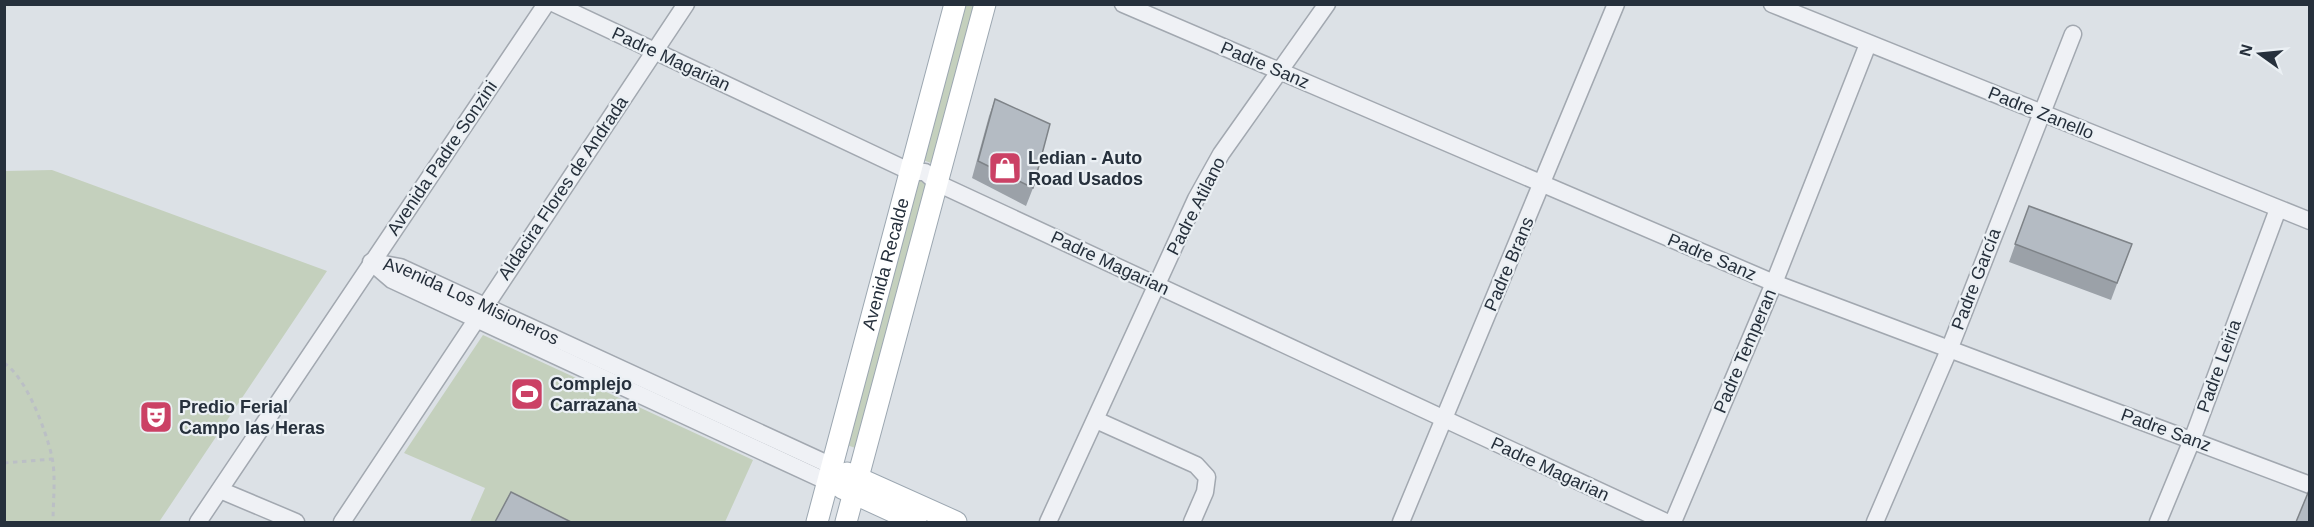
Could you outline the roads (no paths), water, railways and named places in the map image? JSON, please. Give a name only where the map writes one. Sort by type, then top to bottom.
[{"type":"main road","name":"Avenida Recalde","points":[[816,522],[955,4]]},
{"type":"main road","name":"Avenida Recalde","points":[[846,522],[985,4]]},
{"type":"main road","name":"Avenida Los Misioneros","points":[[830,474],[856,486],[956,522]]},
{"type":"main road","name":"Avenida Los Misioneros","points":[[856,486],[916,522]]},
{"type":"street","name":"Avenida Padre Sonzini","points":[[198,522],[546,4]]},
{"type":"street","name":"Padre Magarian","points":[[555,4],[910,172],[925,172],[937,183],[1666,522]]},
{"type":"street","name":"Aldacira Flores de Andrada","points":[[342,522],[686,4]]},
{"type":"street","name":"Padre Sanz","points":[[1123,4],[1774,283],[2310,485]]},
{"type":"street","name":"Padre Atilano","points":[[1048,522],[1196,199],[1221,154],[1327,4]]},
{"type":"street","name":"Padre Brans","points":[[1401,522],[1616,4]]},
{"type":"street","name":"Padre Zanello","points":[[1772,4],[2310,221]]},
{"type":"street","name":"Padre García","points":[[1875,522],[1948,350],[2073,34]]},
{"type":"street","name":"Padre Temperan","points":[[1673,522],[1774,283],[1868,44]]},
{"type":"street","name":"Padre Leiria","points":[[2158,522],[2192,440],[2278,209]]},
{"type":"street","name":"Avenida Los Misioneros","points":[[371,262],[392,280],[481,312],[830,474]]},
{"type":"street","points":[[1096,420],[1196,465],[1207,477],[1205,492],[1192,522]]},
{"type":"street","points":[[220,490],[296,522]]},
{"type":"place","name":"Ledian - Auto Road Usados","points":[[1005,168]]},
{"type":"place","name":"Complejo Carrazana","points":[[527,394]]},
{"type":"place","name":"Predio Ferial Campo las Heras","points":[[156,417]]}]
